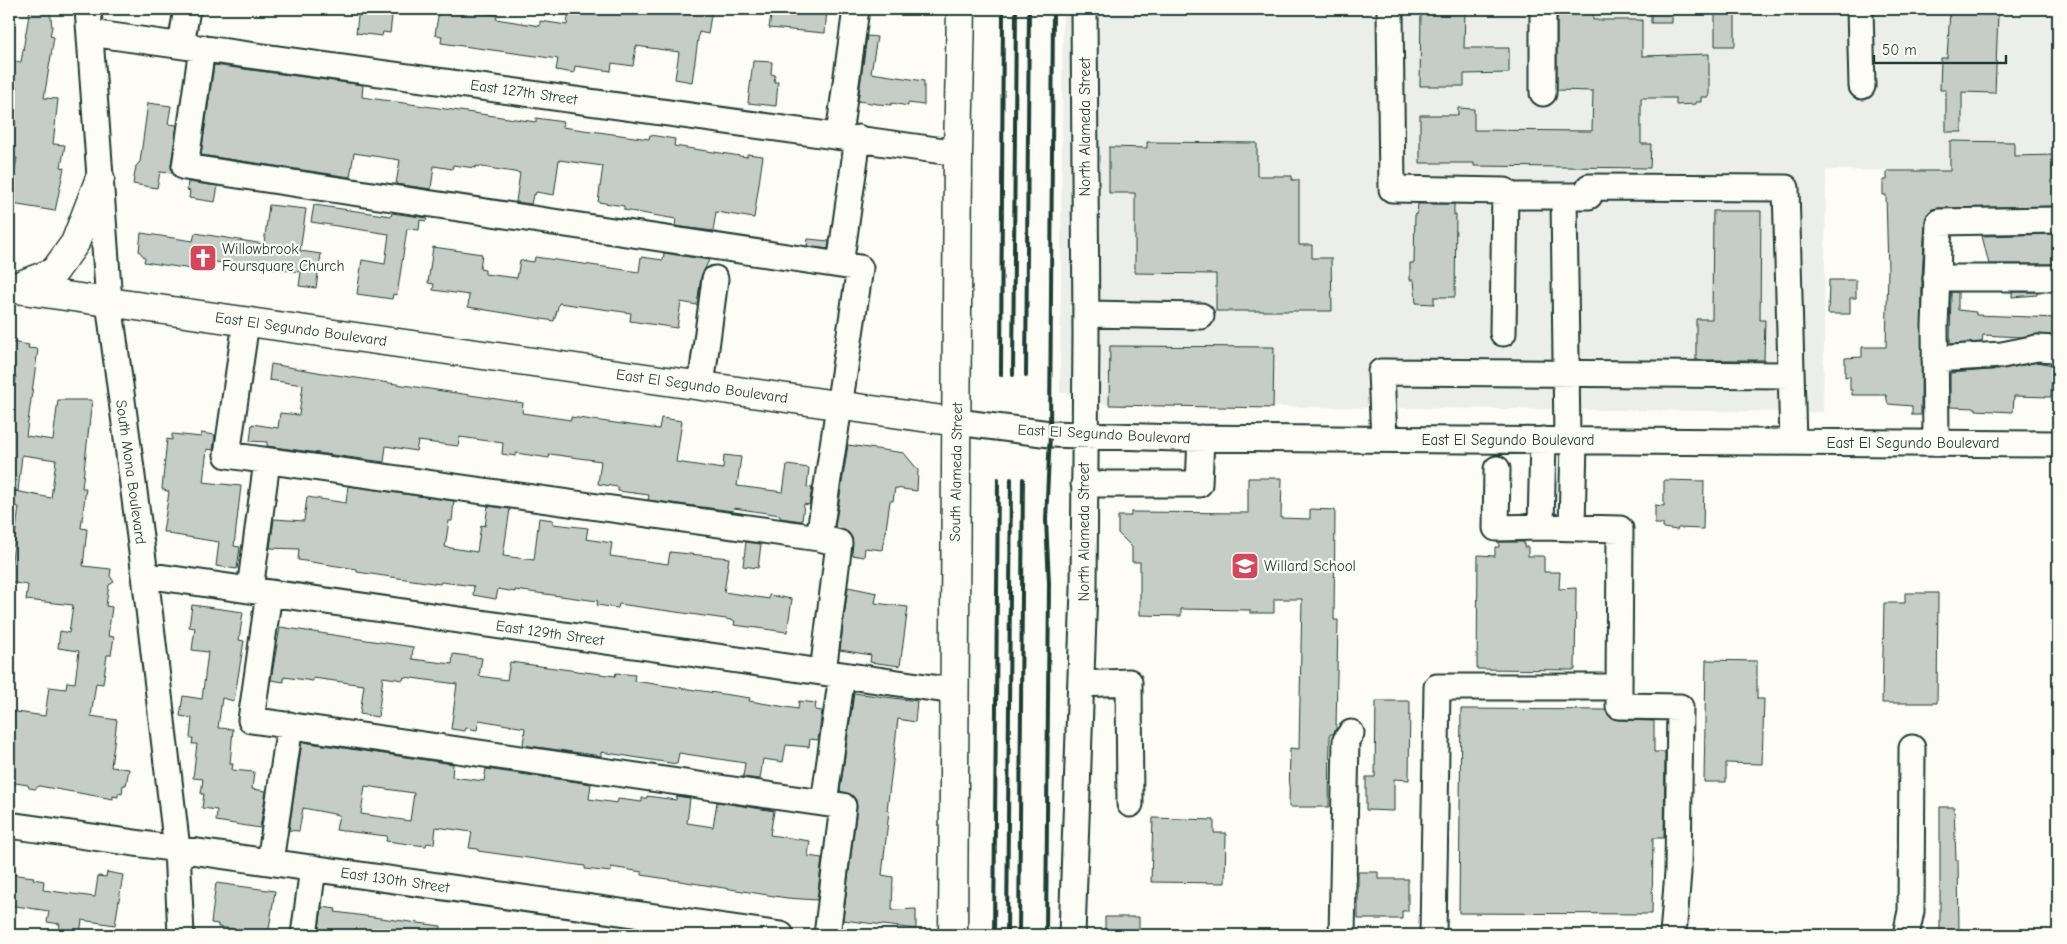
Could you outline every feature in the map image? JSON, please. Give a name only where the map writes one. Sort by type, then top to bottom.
[{"type":"main road","name":"South Alameda Street","points":[[953,935],[958,153],[961,9]]},
{"type":"main road","points":[[10,293],[54,272],[74,243],[100,178]]},
{"type":"main road","name":"East El Segundo Boulevard","points":[[10,293],[109,302],[957,422]]},
{"type":"street","name":"South Mona Boulevard","points":[[88,9],[109,302],[145,575],[177,849],[181,935]]},
{"type":"street","points":[[187,9],[192,47],[185,167],[860,268],[819,538]]},
{"type":"street","points":[[840,265],[856,9]]},
{"type":"street","name":"North Alameda Street","points":[[1072,935],[1084,589],[1086,314],[1084,9]]},
{"type":"street","points":[[1390,9],[1392,189],[1504,191],[1503,333]]},
{"type":"street","points":[[1543,9],[1543,93]]},
{"type":"street","points":[[1860,9],[1862,86]]},
{"type":"street","name":"East 127th Street","points":[[90,33],[958,153]]},
{"type":"street","points":[[1504,196],[1589,196],[1589,187],[1786,188],[1793,442]]},
{"type":"street","points":[[1564,196],[1565,374],[1571,440],[1572,527]]},
{"type":"street","points":[[1936,443],[1936,278],[1939,222],[2058,220]]},
{"type":"street","points":[[1936,278],[2058,278]]},
{"type":"street","points":[[701,386],[715,279]]},
{"type":"street","points":[[1086,314],[1201,316]]},
{"type":"street","points":[[246,322],[227,455],[819,538],[839,543],[824,803]]},
{"type":"street","points":[[1935,359],[2002,355],[2037,348],[2055,349],[2058,352]]},
{"type":"street","points":[[1384,439],[1381,372],[1791,375]]},
{"type":"street","name":"East El Segundo Boulevard","points":[[957,422],[1084,436],[2058,444]]},
{"type":"street","points":[[1084,484],[1199,484],[1201,438]]},
{"type":"street","points":[[1541,527],[1543,440]]},
{"type":"street","points":[[268,461],[251,720],[843,806],[827,935]]},
{"type":"street","points":[[1497,469],[1496,528],[1572,527],[1620,529],[1619,706],[1680,707],[1678,872],[1673,935]]},
{"type":"street","name":"East 129th Street","points":[[145,575],[954,691]]},
{"type":"street","points":[[1081,684],[1129,682],[1130,804]]},
{"type":"street","points":[[1433,935],[1437,687],[1619,687]]},
{"type":"street","points":[[270,862],[290,725]]},
{"type":"street","points":[[1342,935],[1346,740],[1351,733]]},
{"type":"street","points":[[1906,935],[1911,912],[1912,748]]},
{"type":"street","name":"East 130th Street","points":[[9,825],[780,935]]},
{"type":"street","points":[[304,935],[313,868]]},
{"type":"shaded area","points":[[1063,9],[2058,9],[2058,172],[1826,170],[1823,412],[1109,405],[1060,392]]},
{"type":"building","points":[[30,9],[50,9],[52,27],[50,36],[54,37],[44,98],[58,99],[53,144],[65,145],[61,167],[64,168],[55,211],[12,204],[14,189],[11,189],[17,158],[9,156],[9,115],[14,116],[17,87],[9,86],[9,60],[21,62]]},
{"type":"building","points":[[359,9],[393,9],[390,33],[383,32],[382,36],[356,33]]},
{"type":"building","points":[[450,9],[464,9],[464,11],[497,15],[496,19],[540,26],[540,21],[567,25],[569,9],[712,9],[708,34],[699,32],[692,82],[675,79],[679,52],[636,46],[633,66],[612,63],[611,71],[575,66],[574,73],[556,70],[558,59],[441,43],[442,36],[435,35],[439,12],[449,13]]},
{"type":"building","points":[[772,9],[827,9],[825,33],[769,28]]},
{"type":"building","points":[[1421,9],[1465,9],[1464,48],[1509,48],[1509,73],[1464,74],[1464,86],[1420,86]]},
{"type":"building","points":[[1557,9],[1593,9],[1593,20],[1642,20],[1642,56],[1709,54],[1709,97],[1701,97],[1701,102],[1696,102],[1696,104],[1676,105],[1676,98],[1641,98],[1641,144],[1651,144],[1650,168],[1474,166],[1474,163],[1420,163],[1420,115],[1458,115],[1458,108],[1474,109],[1474,130],[1592,131],[1593,91],[1557,90]]},
{"type":"building","points":[[1651,9],[1672,9],[1672,23],[1651,23]]},
{"type":"building","points":[[1715,9],[1735,9],[1735,46],[1715,46]]},
{"type":"building","points":[[1950,11],[1997,11],[1998,14],[1995,93],[1962,92],[1962,132],[1946,132],[1946,90],[1940,90],[1941,58],[1947,58]]},
{"type":"building","points":[[867,36],[877,37],[871,73],[924,81],[924,105],[908,103],[908,106],[892,103],[891,105],[858,101]]},
{"type":"building","points":[[753,61],[772,62],[771,74],[775,75],[774,82],[778,82],[776,106],[748,103]]},
{"type":"building","points":[[214,65],[363,85],[362,97],[536,122],[536,118],[563,122],[562,127],[649,139],[650,135],[675,139],[674,146],[747,157],[747,154],[763,156],[754,218],[716,212],[713,231],[675,226],[676,219],[624,210],[624,206],[598,202],[603,166],[559,160],[554,195],[536,192],[533,195],[531,204],[516,202],[520,173],[476,166],[475,168],[453,165],[452,169],[434,166],[431,189],[396,184],[400,160],[354,153],[350,177],[201,155]]},
{"type":"building","points":[[148,103],[171,106],[168,124],[177,125],[171,165],[172,173],[160,172],[157,188],[133,184],[136,166],[140,162]]},
{"type":"building","points":[[1950,141],[2014,142],[2014,156],[2055,155],[2054,206],[1939,208],[1932,209],[1927,214],[1922,278],[1921,415],[1912,415],[1912,406],[1888,404],[1886,395],[1852,395],[1850,376],[1845,377],[1845,358],[1862,357],[1862,347],[1886,347],[1888,270],[1886,195],[1883,195],[1883,180],[1887,180],[1887,171],[1950,171]]},
{"type":"building","points":[[1147,142],[1257,143],[1257,176],[1292,176],[1292,180],[1299,180],[1299,245],[1312,245],[1312,258],[1331,258],[1332,311],[1216,311],[1216,274],[1135,273],[1135,193],[1109,193],[1109,147],[1147,148]]},
{"type":"building","points":[[188,182],[218,186],[215,202],[189,198]]},
{"type":"building","points":[[1418,204],[1454,204],[1454,215],[1456,214],[1455,297],[1434,297],[1434,304],[1416,303],[1414,280],[1410,280],[1410,263],[1414,263],[1415,214],[1417,214]]},
{"type":"building","points":[[269,205],[306,209],[300,251],[321,254],[316,288],[299,286],[301,272],[206,261],[205,271],[144,262],[145,258],[139,251],[141,233],[193,241],[195,233],[264,244]]},
{"type":"building","points":[[314,205],[391,216],[392,213],[427,218],[426,221],[420,220],[419,230],[407,229],[397,295],[393,294],[392,299],[357,294],[362,260],[385,264],[389,234],[311,222]]},
{"type":"building","points":[[1713,211],[1761,211],[1760,320],[1765,320],[1764,360],[1696,360],[1696,319],[1712,319]]},
{"type":"building","points":[[2058,234],[2058,264],[1989,264],[1982,236]]},
{"type":"building","points":[[808,239],[829,241],[828,249],[807,246]]},
{"type":"building","points":[[433,247],[482,254],[480,269],[485,270],[485,274],[517,278],[520,260],[534,262],[535,257],[639,272],[641,257],[663,260],[664,253],[709,260],[701,277],[697,305],[681,302],[677,328],[630,321],[631,313],[559,303],[554,321],[468,307],[469,295],[433,290],[434,284],[428,283]]},
{"type":"building","points":[[1829,280],[1856,280],[1856,298],[1850,298],[1850,314],[1828,314]]},
{"type":"building","points":[[1951,292],[1958,292],[1958,310],[1976,312],[1976,315],[2058,318],[2058,336],[2038,334],[2020,337],[1983,335],[1982,342],[1950,344]]},
{"type":"building","points":[[2012,292],[2037,292],[2037,295],[2012,297]]},
{"type":"building","points":[[11,342],[29,345],[28,348],[38,349],[26,436],[53,440],[58,400],[92,400],[82,488],[86,488],[81,528],[87,529],[83,566],[111,569],[110,576],[114,582],[109,585],[106,606],[112,607],[108,636],[114,637],[111,655],[107,655],[103,684],[96,683],[91,716],[117,720],[111,767],[129,769],[122,794],[118,793],[118,797],[113,796],[113,799],[39,786],[35,789],[29,788],[28,785],[9,782],[9,711],[45,716],[49,687],[66,689],[67,682],[75,683],[79,651],[58,648],[60,631],[69,633],[73,605],[26,600],[28,585],[9,582],[19,507],[9,506],[9,425],[16,377],[12,376],[14,365],[9,365]],"holes":[[[22,455],[56,460],[51,498],[10,490],[18,491]]]},
{"type":"building","points":[[1110,346],[1274,347],[1273,408],[1109,405]]},
{"type":"building","points":[[2038,362],[2052,365],[2051,397],[2014,396],[2013,412],[1950,407],[1950,373],[2003,369]]},
{"type":"building","points":[[271,364],[523,403],[522,413],[571,420],[571,417],[659,429],[661,418],[682,421],[676,462],[723,469],[724,455],[741,457],[737,486],[783,492],[787,465],[809,468],[807,487],[812,488],[809,505],[804,504],[802,521],[780,518],[780,515],[734,508],[733,511],[648,500],[649,495],[618,491],[618,487],[598,484],[601,461],[550,454],[549,458],[516,453],[516,456],[502,454],[503,443],[460,437],[458,446],[418,441],[416,451],[386,446],[384,462],[267,446],[267,442],[250,441],[252,424],[278,428],[280,413],[299,415],[303,385],[269,380]]},
{"type":"building","points":[[201,433],[215,435],[213,450],[207,449],[203,482],[241,486],[234,546],[240,547],[237,569],[216,566],[219,542],[163,532],[169,492],[162,489],[167,439],[172,440],[172,434],[201,437]]},
{"type":"building","points":[[848,445],[904,453],[918,470],[917,491],[895,488],[893,501],[890,501],[882,550],[865,548],[864,557],[852,555],[852,538],[848,532],[835,527]]},
{"type":"building","points":[[1248,478],[1282,478],[1281,518],[1310,519],[1310,509],[1335,510],[1334,620],[1338,620],[1336,729],[1333,734],[1330,734],[1329,807],[1289,807],[1290,748],[1299,749],[1302,599],[1274,599],[1274,613],[1250,613],[1250,610],[1181,609],[1181,616],[1140,615],[1140,562],[1132,562],[1132,547],[1118,533],[1118,516],[1131,516],[1131,512],[1248,513]]},
{"type":"building","points":[[1664,480],[1704,481],[1703,529],[1678,528],[1677,530],[1663,528],[1663,524],[1655,524],[1655,505],[1664,506]]},
{"type":"building","points":[[348,486],[454,501],[452,521],[449,521],[445,547],[477,552],[481,525],[485,526],[488,506],[510,509],[503,556],[534,560],[539,518],[553,520],[553,524],[588,528],[586,539],[612,543],[610,556],[668,564],[670,552],[729,558],[724,592],[769,599],[769,595],[792,599],[787,632],[734,625],[735,621],[726,619],[619,604],[618,608],[597,605],[598,601],[515,590],[515,592],[498,589],[496,599],[473,595],[474,586],[441,582],[440,584],[357,572],[357,569],[298,560],[299,549],[270,548],[274,519],[304,521],[307,497],[346,503]]},
{"type":"building","points":[[746,542],[761,544],[758,568],[743,566]]},
{"type":"building","points":[[1499,542],[1524,542],[1524,547],[1528,547],[1528,556],[1544,556],[1544,572],[1560,572],[1559,589],[1576,588],[1575,670],[1477,669],[1478,555],[1495,556],[1495,547],[1499,547]]},
{"type":"building","points":[[848,587],[877,593],[875,603],[908,607],[900,666],[870,662],[871,655],[840,650]]},
{"type":"building","points":[[1905,593],[1938,593],[1937,703],[1882,703],[1884,603],[1905,603]]},
{"type":"building","points":[[192,605],[243,612],[239,640],[244,641],[234,701],[222,698],[218,728],[233,729],[230,764],[233,764],[232,770],[254,772],[252,789],[266,791],[260,828],[216,821],[217,810],[202,808],[204,794],[201,794],[203,779],[193,778],[197,744],[192,744],[193,738],[190,738],[192,718],[180,716],[183,696],[202,699],[208,652],[192,650],[195,628],[189,627]]},
{"type":"building","points":[[280,627],[413,647],[412,659],[452,664],[453,654],[482,658],[479,676],[507,680],[510,662],[615,676],[616,673],[635,675],[634,681],[750,698],[749,701],[798,709],[799,701],[816,703],[815,710],[822,711],[818,740],[810,739],[809,747],[786,745],[783,762],[763,759],[760,779],[743,777],[745,763],[679,753],[677,764],[601,752],[601,756],[523,745],[525,728],[479,720],[477,730],[466,728],[465,731],[451,729],[457,684],[404,677],[403,680],[383,677],[378,717],[360,714],[364,685],[313,678],[313,681],[284,677],[284,682],[271,680]]},
{"type":"building","points":[[1706,660],[1757,661],[1757,699],[1764,699],[1762,764],[1726,763],[1726,782],[1704,782]]},
{"type":"building","points":[[854,693],[917,701],[915,722],[898,719],[887,810],[889,811],[882,875],[893,877],[892,910],[916,909],[916,929],[843,920],[857,807],[856,800],[852,795],[840,791]]},
{"type":"building","points":[[1376,701],[1410,701],[1409,780],[1394,779],[1394,811],[1366,810],[1366,777],[1375,777]]},
{"type":"building","points":[[1461,709],[1606,710],[1611,718],[1618,720],[1654,721],[1654,752],[1665,752],[1664,838],[1653,838],[1652,914],[1459,913]]},
{"type":"building","points":[[302,742],[453,764],[452,777],[484,781],[486,769],[591,784],[589,799],[617,803],[618,799],[642,802],[642,798],[647,798],[647,796],[676,800],[677,796],[690,798],[687,823],[713,827],[717,802],[774,811],[770,835],[810,841],[808,856],[822,858],[817,900],[787,898],[642,875],[642,872],[611,867],[611,872],[585,869],[585,866],[478,851],[478,849],[469,848],[472,832],[436,827],[434,844],[427,843],[426,846],[386,841],[387,836],[336,830],[339,815],[303,808],[299,831],[289,830]],"holes":[[[365,786],[414,793],[410,821],[361,814]]]},
{"type":"building","points":[[1940,807],[1954,807],[1956,860],[1958,860],[1959,931],[1940,931]]},
{"type":"building","points":[[1153,818],[1214,820],[1214,833],[1226,833],[1225,883],[1151,882]]},
{"type":"building","points":[[107,872],[123,875],[115,925],[82,920],[80,935],[58,935],[60,924],[47,922],[49,911],[9,905],[9,874],[34,877],[33,879],[44,881],[43,890],[95,897],[98,876],[106,877]]},
{"type":"building","points":[[1358,872],[1378,872],[1378,879],[1408,879],[1408,911],[1402,911],[1402,919],[1358,919]]},
{"type":"building","points":[[216,883],[275,891],[268,935],[233,935],[233,929],[218,927],[218,924],[211,923]]},
{"type":"building","points":[[322,907],[336,909],[335,912],[441,926],[440,935],[318,935]]},
{"type":"building","points":[[1105,917],[1139,917],[1139,935],[1105,935]]},
{"type":"railway","points":[[1001,375],[1003,9]]},
{"type":"railway","points":[[1013,375],[1016,9]]},
{"type":"railway","points":[[1026,375],[1029,9]]},
{"type":"railway","points":[[1046,935],[1049,583],[1046,520],[1050,434],[1053,9]]},
{"type":"railway","points":[[994,935],[998,479]]},
{"type":"railway","points":[[1007,935],[1011,479]]},
{"type":"railway","points":[[1019,935],[1023,479]]},
{"type":"place","name":"Willowbrook Foursquare Church","points":[[203,258]]},
{"type":"place","name":"Willard School","points":[[1245,566]]}]
